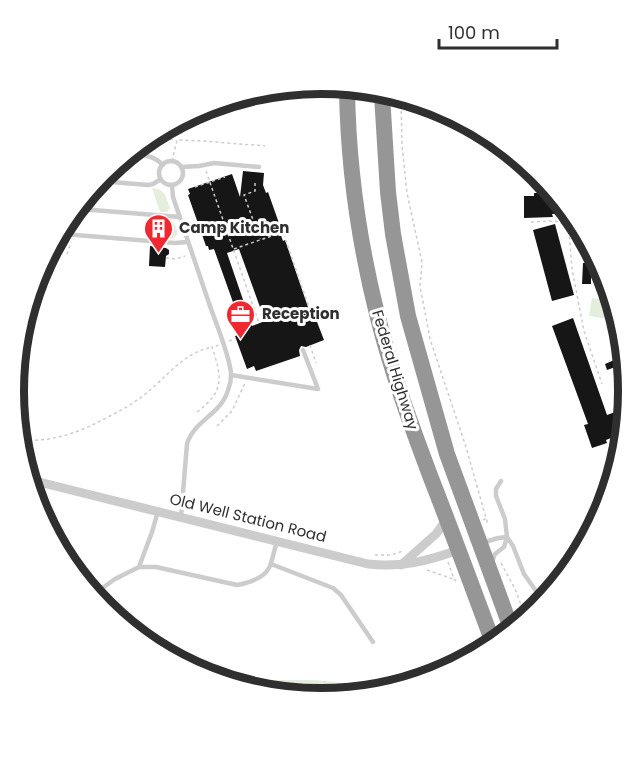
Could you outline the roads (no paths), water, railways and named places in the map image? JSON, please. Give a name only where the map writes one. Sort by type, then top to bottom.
[{"type":"highway","name":"Federal Highway","points":[[347,95],[353,178],[363,249],[378,320],[399,389],[490,636]]},
{"type":"highway","name":"Federal Highway","points":[[382,100],[388,192],[408,316],[447,454],[479,522],[484,542],[496,563],[510,622]]},
{"type":"highway","points":[[458,550],[484,542]]},
{"type":"street","name":"Old Well Station Road","points":[[38,482],[368,564],[405,564],[426,561],[458,550]]},
{"type":"street","points":[[405,564],[436,534],[447,519]]},
{"type":"lane","points":[[140,155],[157,159],[163,165]]},
{"type":"lane","points":[[169,161],[179,164],[183,174],[179,182],[168,184],[161,179],[159,172],[163,165],[169,161]]},
{"type":"lane","points":[[181,167],[214,163],[259,167]]},
{"type":"lane","points":[[110,182],[148,185],[161,179]]},
{"type":"lane","points":[[172,184],[173,197],[223,344],[231,375],[223,403],[190,436],[181,517]]},
{"type":"lane","points":[[85,209],[180,217]]},
{"type":"lane","points":[[69,234],[188,242]]},
{"type":"lane","points":[[231,375],[318,389],[303,350]]},
{"type":"lane","points":[[496,563],[507,537],[505,519],[496,496],[496,489],[501,481]]},
{"type":"lane","points":[[139,567],[158,511]]},
{"type":"lane","points":[[484,542],[507,537]]},
{"type":"lane","points":[[507,537],[524,574],[538,594]]},
{"type":"lane","points":[[100,589],[139,567],[156,567],[204,579],[237,585],[247,584],[269,569],[278,541]]},
{"type":"lane","points":[[271,564],[333,588],[341,595],[373,642]]},
{"type":"place","name":"Camp Kitchen","points":[[158,254]]},
{"type":"place","name":"Reception","points":[[241,340]]}]
